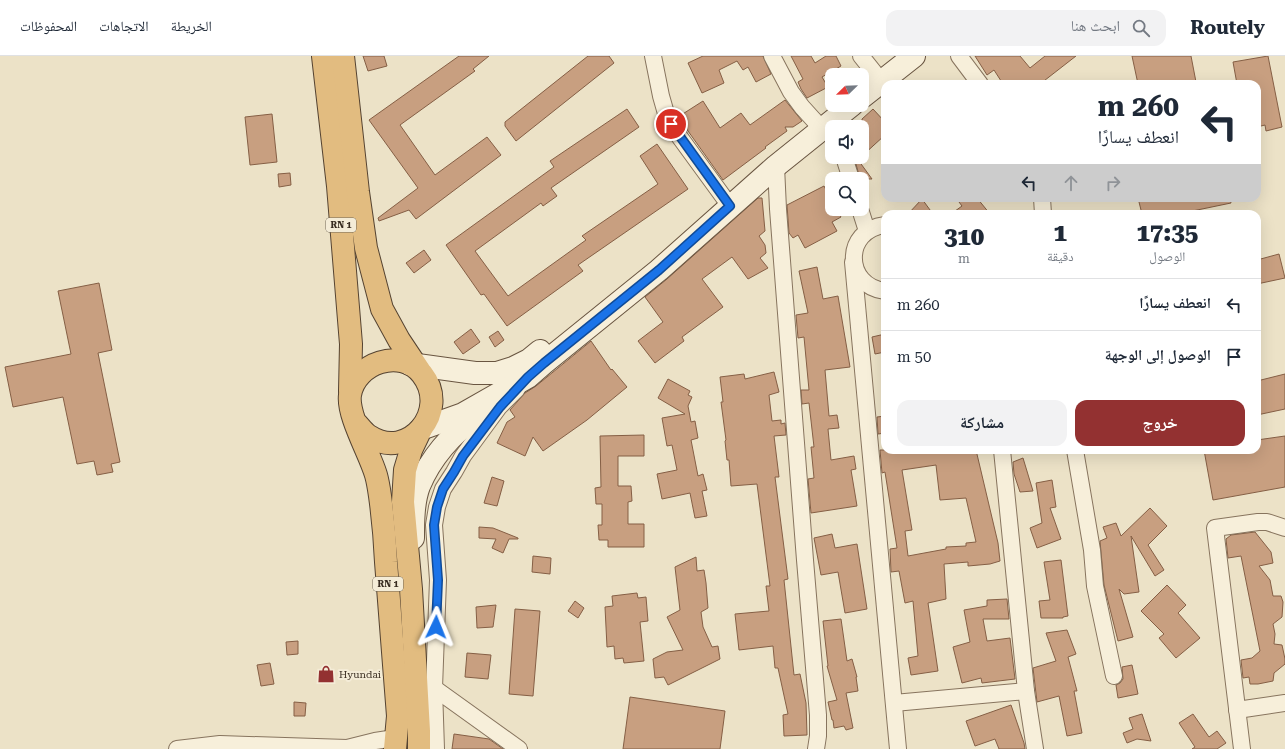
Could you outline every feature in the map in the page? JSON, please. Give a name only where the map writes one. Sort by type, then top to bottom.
[{"type":"highway","name":"RN 1","points":[[323,56],[338,186],[351,344],[350,410],[377,475],[383,514],[398,716],[395,744]]},
{"type":"highway","name":"RN 1","points":[[343,56],[358,192],[366,248],[382,309],[399,340],[429,385],[432,399],[432,406],[428,420],[420,432],[408,439],[394,443],[381,442],[368,436],[356,423]]},
{"type":"highway","name":"RN 1","points":[[350,395],[354,382],[363,370],[382,361],[396,360],[416,367]]},
{"type":"highway","name":"RN 1","points":[[419,749],[411,589],[403,502],[405,470],[411,450],[421,429]]},
{"type":"main road","points":[[882,80],[914,56]]},
{"type":"main road","points":[[869,91],[881,81]]},
{"type":"main road","points":[[838,120],[845,112]]},
{"type":"main road","points":[[411,589],[413,527],[418,488],[428,469],[455,433],[528,377],[659,270],[776,166],[825,132]]},
{"type":"main road","points":[[416,367],[475,373],[497,373],[513,368],[529,360],[653,258],[725,210]]},
{"type":"main road","points":[[421,429],[463,414],[528,377]]},
{"type":"street","points":[[653,56],[660,96],[667,117],[725,210]]},
{"type":"street","points":[[861,56],[881,81]]},
{"type":"street","points":[[959,56],[977,80]]},
{"type":"street","points":[[775,59],[798,102],[825,129]]},
{"type":"street","points":[[776,166],[778,209],[818,715],[818,736],[816,749]]},
{"type":"street","points":[[862,216],[866,231]]},
{"type":"street","points":[[881,226],[866,231],[859,239],[854,250],[854,262],[898,749]]},
{"type":"street","points":[[854,262],[856,272],[863,281],[872,288],[881,290]]},
{"type":"street","points":[[436,749],[434,688],[438,580],[434,525],[437,507],[443,489],[463,456],[500,407],[528,377]]},
{"type":"street","points":[[1002,454],[1026,691],[1035,749]]},
{"type":"street","points":[[1076,454],[1092,550],[1095,586],[1114,676]]},
{"type":"street","points":[[1242,749],[1215,528],[1267,522],[1285,528]]},
{"type":"street","points":[[434,688],[519,749]]},
{"type":"street","points":[[894,703],[1026,691]]},
{"type":"street","points":[[1237,710],[1285,703]]},
{"type":"street","points":[[177,749],[220,744],[347,749],[375,741],[395,744]]},
{"type":"building","points":[[363,56],[384,56],[387,66],[368,71]]},
{"type":"building","points":[[459,56],[489,56],[473,69],[475,71],[400,125],[435,175],[487,137],[501,155],[416,219],[409,210],[379,221],[378,218],[418,188],[369,120]]},
{"type":"building","points":[[588,56],[609,56],[614,63],[516,141],[505,126],[505,122]]},
{"type":"building","points":[[703,56],[763,56],[771,74],[756,82],[748,67],[743,70],[737,61],[719,70],[724,83],[702,93],[688,63]]},
{"type":"building","points":[[791,56],[811,56],[815,63],[826,56],[836,56],[841,66],[838,68],[825,68],[825,75],[822,77],[825,82],[825,89],[807,98],[798,82],[803,79]]},
{"type":"building","points":[[975,56],[1020,56],[1030,68],[1045,56],[1076,56],[1045,80],[1000,80],[994,70],[987,75]]},
{"type":"building","points":[[1132,56],[1191,56],[1196,80],[1137,80]]},
{"type":"building","points":[[1268,56],[1282,127],[1266,131],[1265,125],[1261,126],[1261,80],[1236,80],[1233,62]]},
{"type":"building","points":[[785,100],[802,121],[793,127],[785,127],[787,131],[723,180],[678,117],[703,101],[720,128],[741,113],[750,125]]},
{"type":"building","points":[[627,109],[639,127],[551,188],[557,196],[543,206],[541,203],[475,251],[508,296],[586,240],[582,236],[658,184],[640,156],[657,144],[688,189],[578,265],[583,271],[507,326],[484,294],[481,295],[446,245],[554,167],[550,161]]},
{"type":"building","points":[[873,109],[881,118],[881,139],[869,150],[869,120],[862,120]]},
{"type":"building","points":[[272,114],[277,162],[250,165],[245,117]]},
{"type":"building","points":[[856,164],[861,164],[867,172],[858,172]]},
{"type":"building","points":[[290,173],[291,185],[279,187],[278,174]]},
{"type":"building","points":[[824,186],[825,216],[841,217],[832,222],[837,231],[805,248],[798,235],[793,238],[789,233],[787,205]]},
{"type":"building","points":[[758,198],[762,198],[765,231],[759,236],[765,245],[766,253],[760,258],[768,268],[748,279],[732,257],[702,279],[723,307],[682,337],[684,341],[655,363],[638,341],[663,322],[645,297]]},
{"type":"building","points":[[919,202],[924,202],[930,210],[912,210]]},
{"type":"building","points":[[959,202],[980,202],[987,210],[956,210],[962,206]]},
{"type":"building","points":[[1139,202],[1231,203],[1197,210],[1141,210]]},
{"type":"building","points":[[424,250],[431,260],[414,273],[406,263]]},
{"type":"building","points":[[1279,254],[1285,278],[1261,283],[1261,259]]},
{"type":"building","points":[[817,267],[823,299],[838,296],[850,367],[825,370],[829,416],[837,415],[839,428],[828,429],[831,460],[854,456],[856,469],[851,470],[857,506],[811,513],[808,479],[814,478],[811,447],[814,447],[809,403],[802,404],[801,390],[809,390],[804,337],[798,338],[796,315],[808,313],[799,271]]},
{"type":"building","points":[[99,283],[112,350],[98,353],[120,462],[111,464],[113,472],[97,475],[94,461],[77,464],[63,397],[13,407],[5,367],[71,354],[58,291]]},
{"type":"building","points":[[471,329],[480,342],[463,354],[454,342]]},
{"type":"building","points":[[498,331],[504,340],[495,347],[489,337]]},
{"type":"building","points":[[881,335],[881,353],[875,354],[872,337]]},
{"type":"building","points":[[591,341],[611,370],[612,369],[627,387],[587,420],[543,451],[533,437],[525,456],[497,443],[507,422],[515,417],[510,410],[525,393],[536,386]]},
{"type":"building","points":[[774,372],[779,392],[769,395],[772,421],[781,420],[781,424],[785,423],[786,435],[774,436],[779,477],[775,477],[788,579],[784,580],[794,675],[800,674],[806,703],[807,735],[784,736],[783,715],[788,714],[778,668],[775,668],[773,646],[739,650],[735,614],[769,611],[766,586],[770,586],[757,484],[731,486],[721,402],[723,402],[720,377],[744,374],[745,379]]},
{"type":"building","points":[[1285,374],[1285,409],[1261,414],[1261,380]]},
{"type":"building","points":[[668,379],[690,391],[688,395],[692,397],[688,406],[691,422],[695,421],[698,438],[691,440],[698,476],[703,474],[707,490],[702,491],[707,516],[695,518],[690,493],[662,499],[657,474],[677,470],[672,445],[667,446],[662,418],[685,414],[658,398]]},
{"type":"building","points":[[881,416],[881,434],[878,434],[877,417]]},
{"type":"building","points":[[644,435],[644,456],[618,456],[618,486],[631,486],[632,501],[628,502],[628,524],[644,524],[644,547],[608,547],[608,540],[599,540],[598,525],[602,525],[602,504],[596,504],[595,488],[601,487],[600,436]]},
{"type":"building","points":[[1285,436],[1285,487],[1213,500],[1205,454],[1261,454],[1261,439]]},
{"type":"building","points":[[880,450],[881,454],[977,454],[998,543],[1000,561],[990,564],[968,566],[968,562],[944,564],[946,599],[928,603],[938,671],[911,675],[908,658],[918,656],[913,601],[905,603],[899,571],[891,572],[890,549],[897,548],[885,472],[882,473]],"holes":[[[936,465],[940,500],[966,498],[976,542],[966,543],[966,546],[946,547],[946,549],[908,556],[905,531],[912,530],[902,470]]]},
{"type":"building","points":[[1023,458],[1033,491],[1020,492],[1014,474],[1013,462]]},
{"type":"building","points":[[492,477],[504,481],[497,506],[484,503]]},
{"type":"building","points":[[1052,480],[1056,507],[1050,508],[1061,539],[1037,548],[1030,528],[1042,523],[1036,483]]},
{"type":"building","points":[[1150,508],[1167,526],[1148,545],[1164,570],[1155,576],[1131,536],[1139,592],[1124,594],[1119,589],[1133,637],[1118,641],[1104,585],[1100,541],[1107,538],[1103,527],[1116,523],[1121,536]]},
{"type":"building","points":[[479,527],[493,528],[518,539],[509,539],[503,553],[492,548],[496,539],[479,538]]},
{"type":"building","points":[[1255,532],[1271,552],[1273,563],[1259,566],[1270,580],[1273,596],[1281,596],[1283,602],[1282,617],[1273,624],[1275,634],[1274,644],[1282,645],[1285,664],[1274,673],[1273,681],[1250,684],[1249,677],[1243,678],[1241,660],[1252,658],[1260,651],[1241,556],[1228,558],[1226,539],[1231,535]]},
{"type":"building","points":[[832,534],[835,548],[857,544],[867,609],[845,613],[838,572],[821,575],[814,538]]},
{"type":"building","points":[[533,556],[551,558],[550,574],[532,572]]},
{"type":"building","points":[[696,557],[697,571],[704,570],[706,583],[708,608],[701,612],[703,627],[712,647],[718,646],[720,659],[668,685],[664,677],[655,678],[653,659],[667,652],[683,650],[667,617],[680,610],[675,567]]},
{"type":"building","points":[[1061,560],[1068,616],[1063,618],[1041,618],[1039,601],[1050,600],[1044,562]]},
{"type":"building","points":[[1167,585],[1186,605],[1178,613],[1200,638],[1176,658],[1159,638],[1164,634],[1141,611]]},
{"type":"building","points":[[637,593],[638,598],[646,597],[648,621],[640,622],[644,661],[624,663],[623,658],[615,659],[614,646],[607,647],[605,607],[613,606],[612,596]]},
{"type":"building","points":[[1007,599],[1009,619],[983,619],[987,641],[1010,638],[1015,679],[982,683],[981,678],[962,683],[953,647],[970,642],[964,610],[987,606],[987,600]]},
{"type":"building","points":[[575,601],[584,608],[578,618],[568,611]]},
{"type":"building","points":[[496,605],[493,627],[477,628],[476,607]]},
{"type":"building","points":[[515,609],[540,611],[533,696],[509,694]]},
{"type":"building","points":[[841,619],[847,661],[852,659],[857,677],[858,691],[846,693],[853,728],[846,730],[844,726],[834,728],[828,702],[837,700],[827,666],[823,621]]},
{"type":"building","points":[[1067,630],[1076,654],[1068,657],[1077,691],[1074,691],[1082,733],[1067,736],[1059,696],[1037,702],[1033,668],[1056,661],[1046,633]]},
{"type":"building","points":[[298,641],[298,654],[287,655],[286,642]]},
{"type":"building","points":[[467,653],[491,655],[488,679],[465,677]]},
{"type":"building","points":[[270,663],[274,684],[261,686],[257,665]]},
{"type":"building","points":[[1132,665],[1138,694],[1118,698],[1116,685],[1123,679],[1122,667]]},
{"type":"building","points":[[630,697],[725,711],[720,749],[623,749]]},
{"type":"building","points":[[294,702],[306,703],[305,716],[294,716]]},
{"type":"building","points":[[1011,705],[1025,749],[999,749],[995,739],[975,746],[966,721]]},
{"type":"building","points":[[1142,714],[1151,741],[1137,739],[1127,743],[1123,733],[1133,729],[1129,718]]},
{"type":"building","points":[[1193,714],[1209,737],[1217,731],[1226,743],[1217,749],[1192,749],[1195,747],[1179,723]]},
{"type":"building","points":[[454,734],[489,739],[503,749],[452,749]]},
{"type":"place","name":"Hyundai","points":[[326,674]]},
{"type":"route","points":[[436,627],[438,580],[434,525],[437,507],[443,489],[474,440],[500,407],[528,377],[659,270],[730,206],[671,124]]}]
